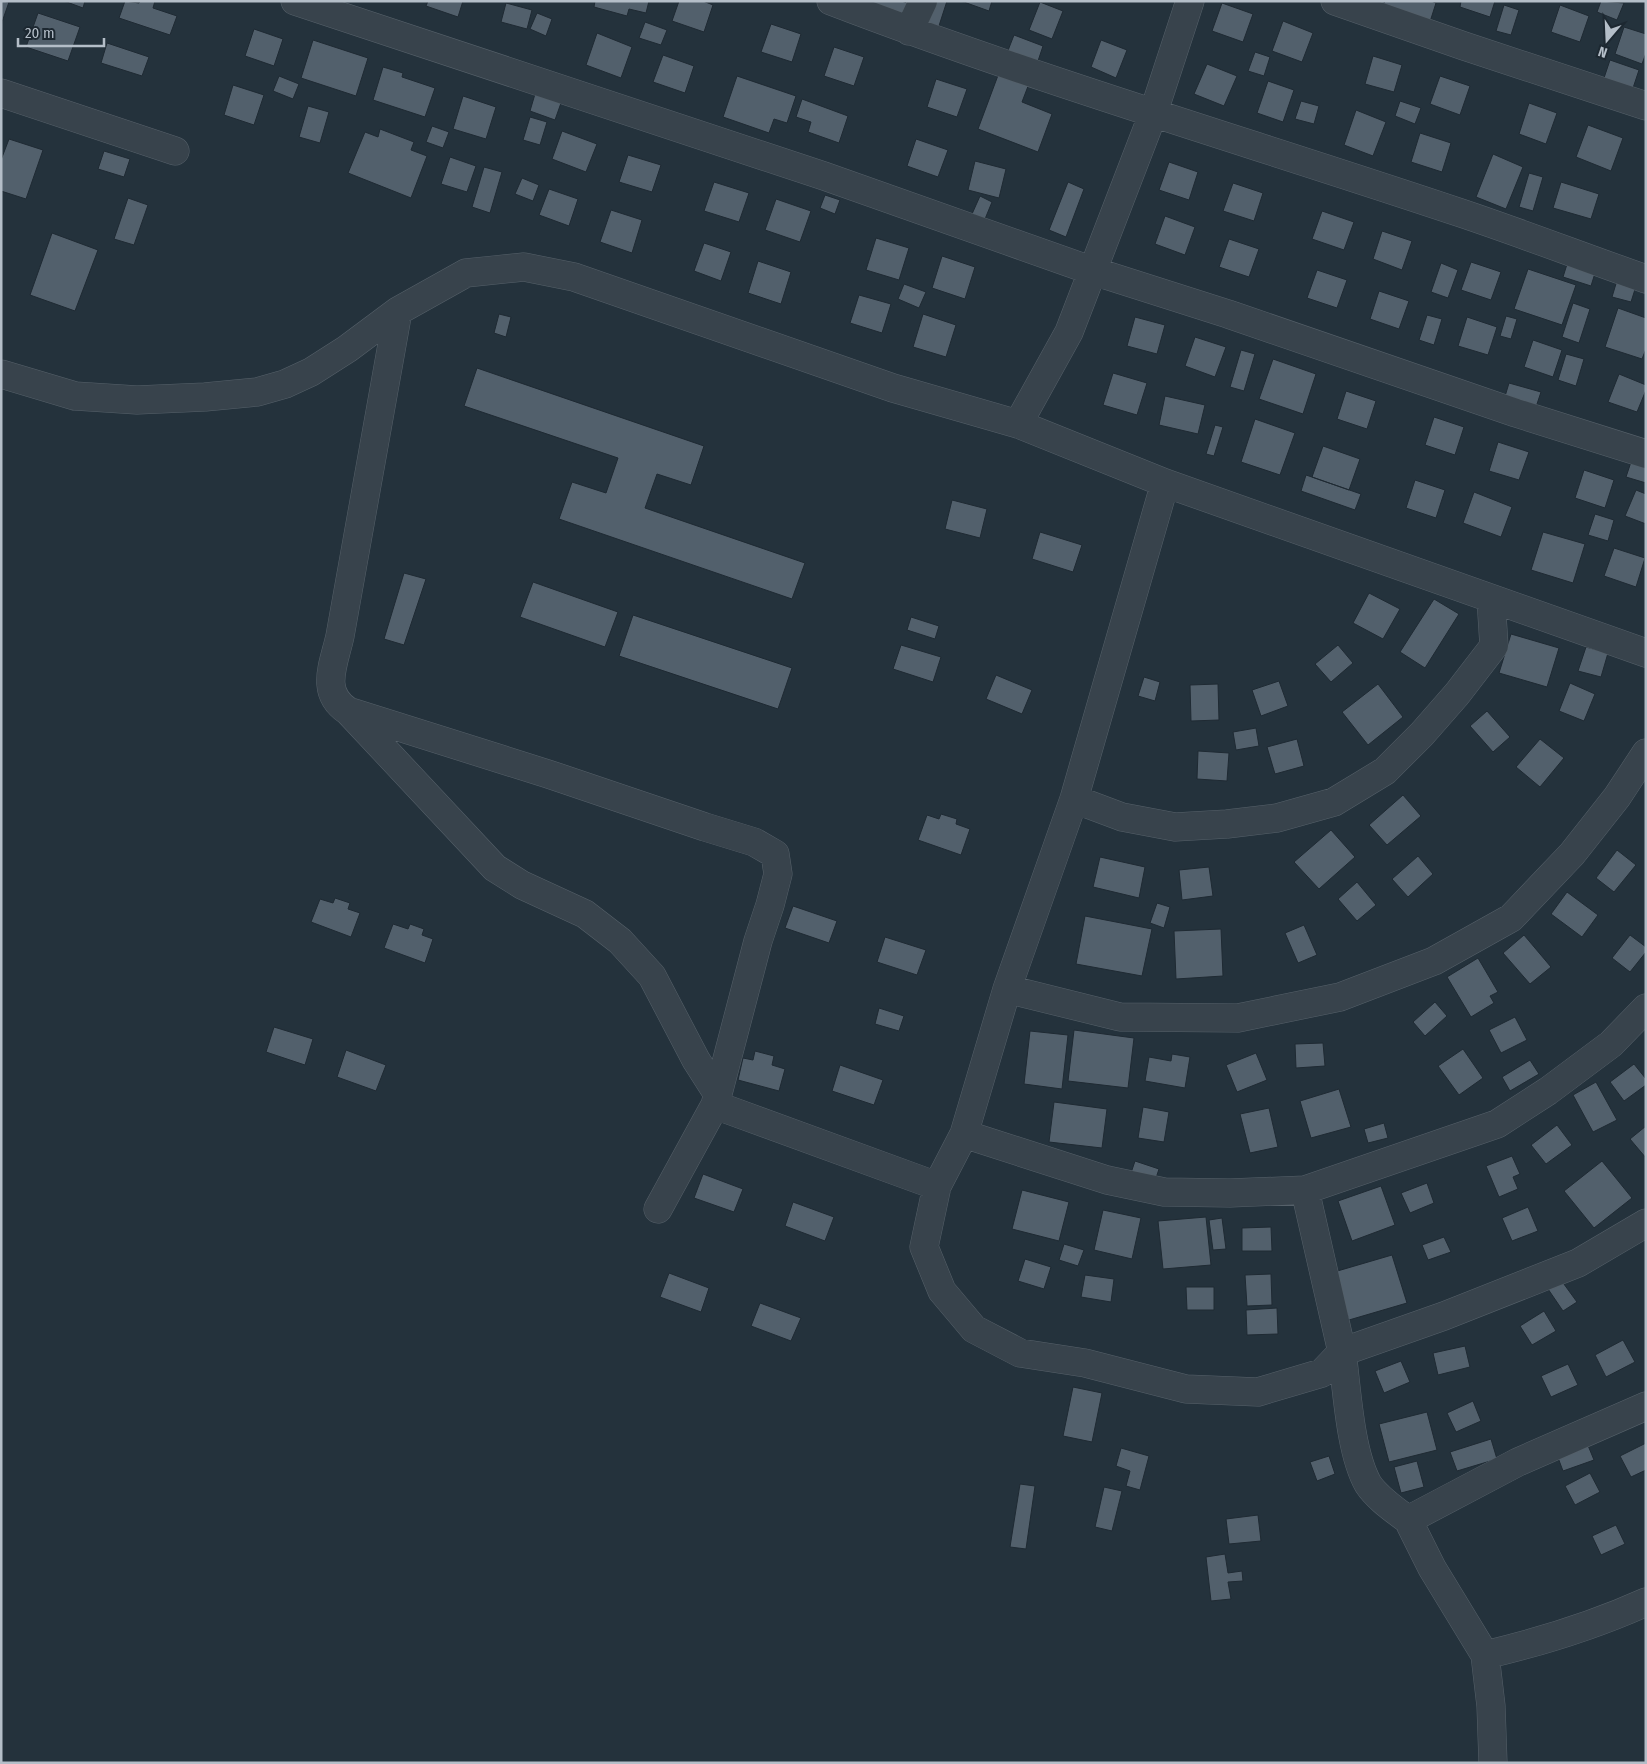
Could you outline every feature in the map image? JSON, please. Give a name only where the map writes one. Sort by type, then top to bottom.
[{"type":"street","points":[[295,1],[824,176],[1093,271],[1228,314],[1516,414],[1646,454]]},
{"type":"street","points":[[831,1],[910,31],[1153,114],[1459,213],[1646,279]]},
{"type":"street","points":[[910,31],[922,1]]},
{"type":"street","points":[[1018,424],[1069,332],[1153,114],[1190,1]]},
{"type":"street","points":[[1335,1],[1646,106]]},
{"type":"street","points":[[1,93],[175,151]]},
{"type":"street","points":[[1,374],[75,396],[137,400],[257,392],[285,384],[311,372],[347,349],[398,311],[466,273],[524,267],[574,277],[893,388],[1018,424],[1164,483],[1646,653]]},
{"type":"street","points":[[398,311],[330,684],[332,695],[338,705],[348,711],[754,842],[775,854],[778,874],[716,1099],[658,1209]]},
{"type":"street","points":[[1164,483],[1074,799],[1007,989],[964,1134],[937,1186],[924,1247],[942,1292],[974,1329],[1020,1353],[1085,1363],[1186,1389],[1258,1392],[1322,1373],[1342,1352],[1453,1313],[1578,1263],[1646,1223]]},
{"type":"street","points":[[1074,799],[1122,817],[1175,827],[1228,824],[1277,818],[1334,802],[1385,771],[1446,708],[1484,660],[1494,646],[1491,599]]},
{"type":"street","points":[[348,711],[495,868],[522,885],[585,914],[620,941],[652,976],[716,1099],[848,1155],[937,1186]]},
{"type":"street","points":[[1007,989],[1120,1017],[1238,1018],[1340,997],[1434,961],[1511,918],[1572,854],[1617,797],[1646,753]]},
{"type":"street","points":[[964,1134],[1107,1180],[1164,1192],[1230,1193],[1305,1190],[1498,1124],[1548,1091],[1611,1044],[1646,1008]]},
{"type":"street","points":[[1305,1190],[1342,1352],[1356,1454],[1369,1485],[1387,1504],[1408,1520],[1432,1568],[1485,1656],[1491,1706],[1492,1763]]},
{"type":"street","points":[[1408,1520],[1518,1462],[1646,1406]]},
{"type":"street","points":[[1485,1656],[1616,1616],[1646,1602]]},
{"type":"building","points":[[1,1],[9,2],[1,25]]},
{"type":"building","points":[[64,1],[85,1],[83,8]]},
{"type":"building","points":[[125,1],[139,3],[140,1],[155,1],[153,8],[177,16],[170,35],[119,18]]},
{"type":"building","points":[[428,1],[463,1],[458,17],[426,6]]},
{"type":"building","points":[[595,1],[649,1],[646,13],[629,9],[627,16],[594,7]]},
{"type":"building","points":[[679,1],[703,1],[713,5],[704,32],[672,21]]},
{"type":"building","points":[[867,1],[901,1],[908,3],[903,18]]},
{"type":"building","points":[[930,1],[947,1],[937,32],[921,26]]},
{"type":"building","points":[[961,1],[992,1],[989,11]]},
{"type":"building","points":[[1385,1],[1431,1],[1436,3],[1429,25],[1382,9]]},
{"type":"building","points":[[1461,1],[1495,1],[1490,17],[1460,7]]},
{"type":"building","points":[[1601,1],[1624,3],[1617,20],[1597,12]]},
{"type":"building","points":[[1040,2],[1063,11],[1052,39],[1029,30]]},
{"type":"building","points":[[506,3],[532,10],[527,29],[501,22]]},
{"type":"building","points":[[1222,3],[1253,14],[1243,42],[1212,31]]},
{"type":"building","points":[[1504,5],[1519,10],[1511,35],[1496,31]]},
{"type":"building","points":[[1560,5],[1589,16],[1580,42],[1551,32]]},
{"type":"building","points":[[38,13],[80,27],[68,61],[26,47]]},
{"type":"building","points":[[537,13],[552,19],[546,36],[530,29]]},
{"type":"building","points":[[1283,21],[1313,33],[1302,62],[1272,51]]},
{"type":"building","points":[[645,22],[667,30],[661,45],[639,38]]},
{"type":"building","points":[[771,24],[801,34],[792,62],[761,52]]},
{"type":"building","points":[[1624,27],[1646,34],[1646,53],[1642,64],[1615,54]]},
{"type":"building","points":[[254,29],[283,39],[274,66],[245,56]]},
{"type":"building","points":[[597,33],[632,47],[621,78],[586,65]]},
{"type":"building","points":[[1014,35],[1043,46],[1037,64],[1007,53]]},
{"type":"building","points":[[313,40],[368,58],[356,96],[301,78]]},
{"type":"building","points":[[1101,40],[1127,50],[1116,78],[1091,67]]},
{"type":"building","points":[[107,43],[149,57],[142,76],[101,63]]},
{"type":"building","points":[[834,47],[864,57],[854,86],[824,76]]},
{"type":"building","points":[[1255,52],[1270,57],[1264,76],[1248,71]]},
{"type":"building","points":[[663,55],[694,66],[685,93],[653,82]]},
{"type":"building","points":[[1373,56],[1402,65],[1394,92],[1365,84]]},
{"type":"building","points":[[1610,60],[1639,70],[1633,88],[1604,78]]},
{"type":"building","points":[[1207,64],[1237,76],[1224,106],[1194,94]]},
{"type":"building","points":[[383,67],[403,73],[402,77],[435,88],[425,117],[373,100]]},
{"type":"building","points":[[1000,70],[1030,81],[1022,102],[1052,114],[1038,152],[978,129]]},
{"type":"building","points":[[279,76],[299,84],[293,99],[273,91]]},
{"type":"building","points":[[737,76],[796,96],[787,123],[774,119],[769,133],[723,117]]},
{"type":"building","points":[[1440,76],[1470,86],[1460,115],[1430,104]]},
{"type":"building","points":[[936,79],[967,89],[957,117],[927,107]]},
{"type":"building","points":[[1268,81],[1294,90],[1283,122],[1257,113]]},
{"type":"building","points":[[233,85],[264,95],[254,125],[224,115]]},
{"type":"building","points":[[535,94],[561,103],[555,120],[530,111]]},
{"type":"building","points":[[463,96],[496,107],[486,139],[453,129]]},
{"type":"building","points":[[802,99],[848,116],[839,143],[808,132],[811,122],[796,117]]},
{"type":"building","points":[[1301,101],[1319,106],[1314,124],[1295,119]]},
{"type":"building","points":[[1400,101],[1421,108],[1415,124],[1395,116]]},
{"type":"building","points":[[1529,103],[1557,113],[1546,144],[1519,134]]},
{"type":"building","points":[[308,106],[329,112],[320,143],[299,137]]},
{"type":"building","points":[[1356,110],[1386,122],[1373,156],[1344,145]]},
{"type":"building","points":[[530,117],[547,122],[540,145],[523,140]]},
{"type":"building","points":[[1588,125],[1623,138],[1611,171],[1576,157]]},
{"type":"building","points":[[432,126],[449,132],[443,148],[426,142]]},
{"type":"building","points":[[380,129],[414,142],[411,150],[427,156],[411,198],[348,173],[365,132],[378,137]]},
{"type":"building","points":[[562,131],[597,144],[586,172],[552,159]]},
{"type":"building","points":[[1420,133],[1451,143],[1442,172],[1411,162]]},
{"type":"building","points":[[9,139],[43,150],[26,199],[1,191],[1,160]]},
{"type":"building","points":[[916,139],[948,150],[938,177],[907,166]]},
{"type":"building","points":[[104,151],[130,159],[124,177],[98,169]]},
{"type":"building","points":[[1493,154],[1523,167],[1506,209],[1476,197]]},
{"type":"building","points":[[628,155],[661,165],[652,192],[619,182]]},
{"type":"building","points":[[450,157],[476,166],[467,192],[441,184]]},
{"type":"building","points":[[975,161],[1006,169],[999,198],[968,190]]},
{"type":"building","points":[[1169,162],[1198,172],[1189,200],[1159,190]]},
{"type":"building","points":[[484,167],[502,172],[490,213],[472,207]]},
{"type":"building","points":[[1529,173],[1543,177],[1533,211],[1519,207]]},
{"type":"building","points":[[522,178],[539,185],[533,201],[515,194]]},
{"type":"building","points":[[714,182],[749,193],[739,222],[704,211]]},
{"type":"building","points":[[1068,182],[1084,189],[1066,237],[1049,230]]},
{"type":"building","points":[[1561,182],[1599,194],[1591,219],[1553,208]]},
{"type":"building","points":[[1233,183],[1263,193],[1254,221],[1223,211]]},
{"type":"building","points":[[549,189],[578,199],[569,226],[539,215]]},
{"type":"building","points":[[825,195],[840,200],[835,214],[820,208]]},
{"type":"building","points":[[980,196],[992,202],[985,219],[972,214]]},
{"type":"building","points":[[128,198],[148,205],[134,245],[114,239]]},
{"type":"building","points":[[776,199],[811,211],[800,242],[765,230]]},
{"type":"building","points":[[611,210],[642,220],[632,253],[600,242]]},
{"type":"building","points":[[1322,211],[1354,222],[1344,250],[1312,239]]},
{"type":"building","points":[[1165,216],[1195,227],[1185,255],[1155,244]]},
{"type":"building","points":[[1382,231],[1412,241],[1402,270],[1373,259]]},
{"type":"building","points":[[52,233],[98,250],[75,311],[30,295]]},
{"type":"building","points":[[876,238],[909,248],[899,280],[866,270]]},
{"type":"building","points":[[1229,239],[1259,249],[1249,277],[1219,267]]},
{"type":"building","points":[[704,243],[731,252],[721,281],[694,271]]},
{"type":"building","points":[[942,256],[975,267],[965,299],[932,288]]},
{"type":"building","points":[[758,261],[791,272],[781,304],[748,293]]},
{"type":"building","points":[[1568,261],[1596,270],[1591,286],[1563,277]]},
{"type":"building","points":[[1471,262],[1501,272],[1491,300],[1461,290]]},
{"type":"building","points":[[1441,263],[1458,270],[1448,298],[1431,292]]},
{"type":"building","points":[[1528,269],[1576,285],[1562,325],[1514,309]]},
{"type":"building","points":[[1317,270],[1347,280],[1337,308],[1307,298]]},
{"type":"building","points":[[1618,277],[1637,283],[1631,302],[1612,297]]},
{"type":"building","points":[[904,284],[926,292],[919,308],[898,299]]},
{"type":"building","points":[[1379,291],[1409,301],[1399,329],[1370,319]]},
{"type":"building","points":[[859,295],[891,304],[882,333],[850,323]]},
{"type":"building","points":[[1573,303],[1590,309],[1579,343],[1562,337]]},
{"type":"building","points":[[1618,308],[1646,318],[1646,349],[1642,359],[1605,347]]},
{"type":"building","points":[[499,314],[511,317],[506,337],[494,333]]},
{"type":"building","points":[[923,314],[956,325],[946,357],[913,347]]},
{"type":"building","points":[[1427,315],[1442,319],[1434,345],[1419,340]]},
{"type":"building","points":[[1506,316],[1517,319],[1511,339],[1500,336]]},
{"type":"building","points":[[1135,317],[1165,325],[1157,354],[1127,346]]},
{"type":"building","points":[[1467,317],[1497,327],[1488,355],[1458,346]]},
{"type":"building","points":[[1195,337],[1226,347],[1215,377],[1185,366]]},
{"type":"building","points":[[1533,340],[1562,350],[1553,377],[1524,367]]},
{"type":"building","points":[[1241,350],[1255,354],[1244,391],[1230,387]]},
{"type":"building","points":[[1566,354],[1584,359],[1576,386],[1558,380]]},
{"type":"building","points":[[1273,359],[1316,374],[1303,414],[1259,399]]},
{"type":"building","points":[[477,368],[704,446],[691,485],[657,474],[645,508],[805,563],[792,599],[559,519],[572,482],[606,493],[618,458],[464,406]]},
{"type":"building","points":[[1113,373],[1147,383],[1137,415],[1103,405]]},
{"type":"building","points":[[1619,374],[1646,385],[1646,390],[1637,412],[1608,402]]},
{"type":"building","points":[[1509,383],[1541,392],[1534,413],[1503,403]]},
{"type":"building","points":[[1346,391],[1376,401],[1367,429],[1337,419]]},
{"type":"building","points":[[1165,396],[1205,405],[1198,434],[1159,425]]},
{"type":"building","points":[[1434,417],[1464,427],[1455,455],[1425,445]]},
{"type":"building","points":[[1255,419],[1295,433],[1280,475],[1241,462]]},
{"type":"building","points":[[1215,425],[1223,427],[1214,456],[1206,454]]},
{"type":"building","points":[[1498,442],[1529,452],[1519,480],[1489,471]]},
{"type":"building","points":[[1323,446],[1360,459],[1349,490],[1312,477]]},
{"type":"building","points":[[1631,462],[1646,467],[1646,483],[1626,477]]},
{"type":"building","points":[[1584,470],[1614,480],[1605,508],[1575,498]]},
{"type":"building","points":[[1306,475],[1361,494],[1355,510],[1301,491]]},
{"type":"building","points":[[1415,480],[1445,490],[1436,518],[1406,508]]},
{"type":"building","points":[[1636,490],[1646,494],[1646,524],[1625,516]]},
{"type":"building","points":[[1474,492],[1512,507],[1501,537],[1463,523]]},
{"type":"building","points":[[952,500],[987,509],[980,538],[945,529]]},
{"type":"building","points":[[1595,514],[1614,520],[1608,541],[1588,535]]},
{"type":"building","points":[[1040,532],[1082,545],[1073,572],[1032,559]]},
{"type":"building","points":[[1543,532],[1585,544],[1573,583],[1531,570]]},
{"type":"building","points":[[1614,548],[1645,558],[1636,587],[1604,576]]},
{"type":"building","points":[[404,573],[426,579],[404,645],[384,639]]},
{"type":"building","points":[[533,582],[618,612],[605,647],[520,617]]},
{"type":"building","points":[[1369,593],[1400,609],[1383,639],[1353,623]]},
{"type":"building","points":[[1434,599],[1459,614],[1425,668],[1400,652]]},
{"type":"building","points":[[633,615],[792,668],[778,709],[619,656]]},
{"type":"building","points":[[911,617],[939,626],[935,639],[907,630]]},
{"type":"building","points":[[1511,634],[1559,648],[1547,687],[1499,673]]},
{"type":"building","points":[[901,645],[941,657],[933,682],[893,669]]},
{"type":"building","points":[[1338,645],[1353,663],[1331,682],[1315,664]]},
{"type":"building","points":[[1586,647],[1608,653],[1601,677],[1578,671]]},
{"type":"building","points":[[996,675],[1032,690],[1022,714],[986,699]]},
{"type":"building","points":[[1144,677],[1160,682],[1155,701],[1138,696]]},
{"type":"building","points":[[1279,681],[1288,706],[1261,716],[1252,690]]},
{"type":"building","points":[[1570,683],[1595,694],[1584,721],[1559,711]]},
{"type":"building","points":[[1218,684],[1219,720],[1191,721],[1190,685]]},
{"type":"building","points":[[1378,684],[1403,717],[1368,745],[1342,712]]},
{"type":"building","points":[[1487,711],[1510,737],[1493,752],[1470,726]]},
{"type":"building","points":[[1256,728],[1259,746],[1236,750],[1233,732]]},
{"type":"building","points":[[1297,739],[1304,766],[1275,774],[1267,747]]},
{"type":"building","points":[[1540,739],[1564,758],[1540,787],[1516,767]]},
{"type":"building","points":[[1198,751],[1229,753],[1227,781],[1197,779]]},
{"type":"building","points":[[1403,795],[1421,816],[1387,845],[1369,825]]},
{"type":"building","points":[[941,814],[957,819],[956,824],[970,829],[961,855],[918,840],[927,815],[939,819]]},
{"type":"building","points":[[1331,830],[1355,857],[1319,889],[1294,862]]},
{"type":"building","points":[[1617,850],[1636,865],[1614,892],[1596,878]]},
{"type":"building","points":[[1418,856],[1433,874],[1408,897],[1392,879]]},
{"type":"building","points":[[1100,857],[1145,867],[1139,898],[1093,887]]},
{"type":"building","points":[[1209,867],[1213,896],[1182,900],[1179,870]]},
{"type":"building","points":[[1357,882],[1376,905],[1357,921],[1338,899]]},
{"type":"building","points":[[1567,892],[1598,915],[1582,937],[1551,914]]},
{"type":"building","points":[[335,898],[350,903],[348,909],[360,913],[351,937],[311,922],[320,899],[333,903]]},
{"type":"building","points":[[1157,903],[1170,907],[1164,928],[1150,923]]},
{"type":"building","points":[[793,906],[837,921],[829,943],[785,928]]},
{"type":"building","points":[[1085,916],[1152,929],[1142,976],[1076,964]]},
{"type":"building","points":[[393,924],[408,929],[410,924],[424,929],[422,935],[433,939],[425,963],[384,948]]},
{"type":"building","points":[[1304,925],[1317,955],[1298,963],[1285,933]]},
{"type":"building","points":[[1221,929],[1223,976],[1176,979],[1174,931]]},
{"type":"building","points":[[1524,935],[1551,967],[1530,984],[1503,953]]},
{"type":"building","points":[[1630,935],[1646,947],[1646,952],[1630,972],[1612,958]]},
{"type":"building","points":[[885,937],[926,950],[917,975],[877,962]]},
{"type":"building","points":[[1478,958],[1498,992],[1490,996],[1494,1003],[1471,1017],[1447,977]]},
{"type":"building","points":[[1435,1002],[1447,1016],[1425,1036],[1413,1022]]},
{"type":"building","points":[[879,1008],[904,1016],[899,1031],[875,1024]]},
{"type":"building","points":[[1515,1017],[1527,1040],[1501,1053],[1489,1030]]},
{"type":"building","points":[[274,1027],[313,1039],[305,1065],[266,1052]]},
{"type":"building","points":[[1074,1030],[1134,1038],[1128,1088],[1068,1081]]},
{"type":"building","points":[[1030,1031],[1068,1035],[1062,1089],[1024,1084]]},
{"type":"building","points":[[1323,1043],[1325,1066],[1296,1068],[1295,1044]]},
{"type":"building","points":[[1463,1049],[1483,1078],[1459,1095],[1438,1066]]},
{"type":"building","points":[[346,1050],[386,1065],[376,1091],[337,1077]]},
{"type":"building","points":[[755,1051],[774,1056],[772,1065],[785,1069],[779,1091],[738,1080],[743,1058],[753,1060]]},
{"type":"building","points":[[1256,1053],[1267,1080],[1237,1092],[1226,1065]]},
{"type":"building","points":[[1172,1054],[1190,1057],[1185,1088],[1145,1081],[1149,1057],[1171,1061]]},
{"type":"building","points":[[1530,1060],[1539,1074],[1510,1091],[1502,1077]]},
{"type":"building","points":[[1634,1064],[1646,1079],[1646,1085],[1624,1101],[1610,1082]]},
{"type":"building","points":[[840,1065],[883,1080],[874,1105],[832,1091]]},
{"type":"building","points":[[1596,1082],[1617,1120],[1593,1132],[1573,1095]]},
{"type":"building","points":[[1339,1089],[1351,1127],[1311,1138],[1300,1101]]},
{"type":"building","points":[[1054,1102],[1107,1109],[1102,1148],[1049,1142]]},
{"type":"building","points":[[1143,1107],[1169,1112],[1164,1142],[1138,1138]]},
{"type":"building","points":[[1269,1108],[1278,1147],[1250,1153],[1240,1114]]},
{"type":"building","points":[[1384,1123],[1388,1138],[1368,1143],[1364,1129]]},
{"type":"building","points":[[1557,1125],[1572,1145],[1546,1164],[1531,1145]]},
{"type":"building","points":[[1646,1126],[1646,1158],[1630,1139]]},
{"type":"building","points":[[1512,1156],[1520,1174],[1513,1177],[1518,1189],[1499,1197],[1486,1166]]},
{"type":"building","points":[[1135,1161],[1159,1169],[1155,1181],[1131,1173]]},
{"type":"building","points":[[1602,1161],[1632,1198],[1594,1228],[1564,1191]]},
{"type":"building","points":[[703,1174],[743,1189],[734,1212],[694,1198]]},
{"type":"building","points":[[1427,1183],[1434,1203],[1410,1213],[1401,1193]]},
{"type":"building","points":[[1381,1186],[1395,1225],[1352,1241],[1338,1201]]},
{"type":"building","points":[[1022,1190],[1069,1202],[1059,1241],[1012,1229]]},
{"type":"building","points":[[793,1202],[834,1217],[825,1241],[785,1226]]},
{"type":"building","points":[[1528,1207],[1538,1231],[1512,1241],[1502,1218]]},
{"type":"building","points":[[1103,1210],[1141,1218],[1132,1259],[1094,1250]]},
{"type":"building","points":[[1206,1217],[1211,1265],[1163,1269],[1158,1221]]},
{"type":"building","points":[[1222,1218],[1226,1249],[1213,1250],[1209,1220]]},
{"type":"building","points":[[1271,1227],[1272,1251],[1242,1251],[1242,1228]]},
{"type":"building","points":[[1444,1237],[1451,1252],[1428,1260],[1422,1245]]},
{"type":"building","points":[[1064,1244],[1084,1250],[1078,1266],[1059,1260]]},
{"type":"building","points":[[1392,1255],[1407,1303],[1349,1320],[1334,1272]]},
{"type":"building","points":[[1025,1259],[1051,1267],[1044,1289],[1018,1281]]},
{"type":"building","points":[[669,1273],[709,1288],[701,1312],[660,1297]]},
{"type":"building","points":[[1271,1274],[1272,1305],[1247,1306],[1245,1275]]},
{"type":"building","points":[[1085,1275],[1114,1279],[1111,1302],[1081,1297]]},
{"type":"building","points":[[1561,1280],[1577,1302],[1563,1311],[1548,1289]]},
{"type":"building","points":[[1186,1287],[1214,1287],[1214,1310],[1187,1310]]},
{"type":"building","points":[[760,1303],[801,1318],[791,1341],[751,1326]]},
{"type":"building","points":[[1277,1308],[1278,1334],[1247,1335],[1246,1310]]},
{"type":"building","points":[[1544,1311],[1556,1331],[1532,1345],[1520,1326]]},
{"type":"building","points":[[1623,1340],[1635,1362],[1606,1377],[1595,1355]]},
{"type":"building","points":[[1465,1346],[1470,1367],[1438,1375],[1433,1353]]},
{"type":"building","points":[[1401,1361],[1410,1382],[1384,1393],[1375,1371]]},
{"type":"building","points":[[1568,1364],[1578,1385],[1551,1397],[1541,1376]]},
{"type":"building","points":[[1073,1387],[1102,1393],[1092,1442],[1063,1436]]},
{"type":"building","points":[[1473,1401],[1481,1421],[1456,1432],[1447,1413]]},
{"type":"building","points":[[1427,1412],[1437,1450],[1389,1462],[1379,1424]]},
{"type":"building","points":[[1491,1439],[1497,1459],[1457,1471],[1450,1452]]},
{"type":"building","points":[[1587,1443],[1594,1460],[1563,1471],[1557,1455]]},
{"type":"building","points":[[1646,1443],[1646,1470],[1631,1477],[1620,1456]]},
{"type":"building","points":[[1121,1448],[1149,1456],[1140,1490],[1126,1486],[1130,1471],[1116,1466]]},
{"type":"building","points":[[1329,1456],[1335,1474],[1317,1481],[1310,1462]]},
{"type":"building","points":[[1417,1461],[1424,1487],[1401,1493],[1394,1467]]},
{"type":"building","points":[[1590,1473],[1600,1492],[1575,1505],[1565,1486]]},
{"type":"building","points":[[1020,1484],[1035,1486],[1026,1549],[1010,1547]]},
{"type":"building","points":[[1104,1487],[1122,1491],[1112,1531],[1095,1527]]},
{"type":"building","points":[[1258,1515],[1261,1541],[1229,1544],[1226,1519]]},
{"type":"building","points":[[1616,1525],[1625,1544],[1601,1555],[1592,1536]]},
{"type":"building","points":[[1225,1554],[1228,1573],[1242,1571],[1243,1581],[1228,1582],[1231,1599],[1211,1601],[1206,1557]]}]
